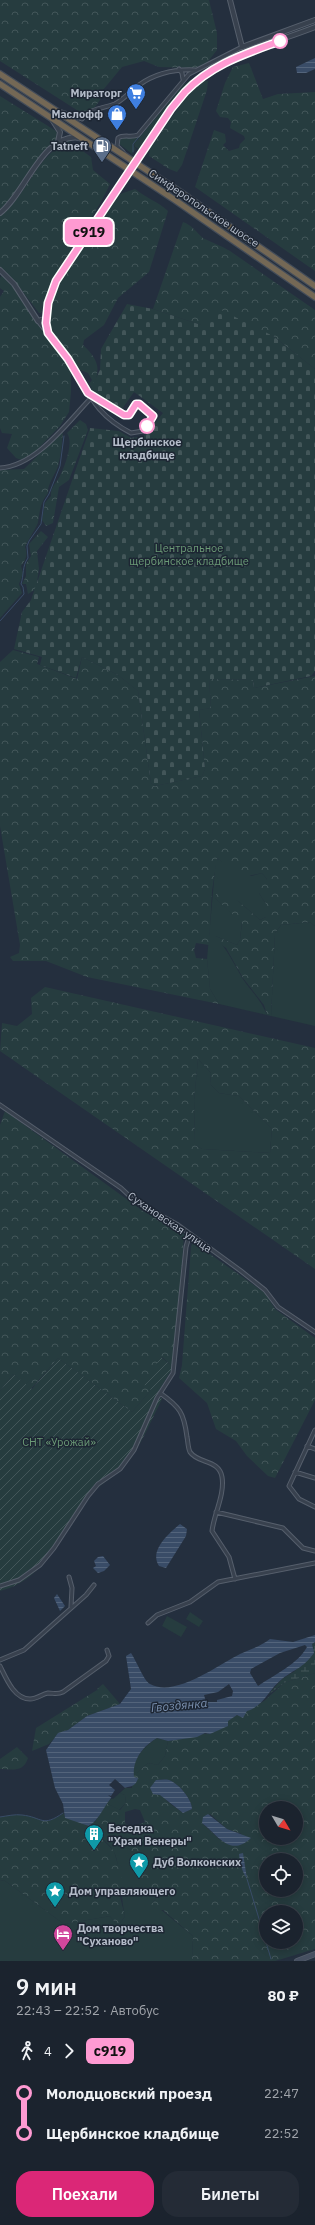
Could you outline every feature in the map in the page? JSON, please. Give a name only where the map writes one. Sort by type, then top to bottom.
[{"type":"highway","name":"Симферопольское шоссе","points":[[0,74],[56,109],[129,158],[315,286]]},
{"type":"highway","name":"Симферопольское шоссе","points":[[0,84],[48,115],[315,297]]},
{"type":"main road","points":[[297,1961],[315,1954]]},
{"type":"street","points":[[230,0],[242,47]]},
{"type":"street","points":[[129,158],[118,146],[118,138],[121,136],[131,137],[138,135],[189,74],[242,47],[315,20]]},
{"type":"street","points":[[48,333],[46,318],[49,298],[53,286],[175,104],[205,73],[225,62],[315,28]]},
{"type":"street","points":[[56,109],[82,119],[87,114],[120,101],[140,84],[152,78],[179,69],[196,70]]},
{"type":"street","points":[[179,69],[183,74],[182,81]]},
{"type":"street","points":[[48,115],[60,132],[57,144]]},
{"type":"street","points":[[0,213],[15,198],[39,161],[57,144],[69,137],[83,139]]},
{"type":"street","points":[[0,270],[14,284],[38,321],[68,359],[90,399],[106,418],[131,433],[143,431],[152,418],[152,414],[139,404],[136,404],[129,415],[124,415],[88,393]]},
{"type":"street","points":[[38,321],[46,318]]},
{"type":"street","points":[[0,468],[11,467],[33,456],[90,399]]},
{"type":"street","name":"Сухановская улица","points":[[0,1104],[121,1188],[135,1202],[172,1222],[194,1237],[260,1285],[278,1307],[315,1332]]},
{"type":"street","points":[[0,1586],[27,1575],[50,1555],[88,1496],[98,1484],[120,1469],[129,1458],[160,1393],[172,1376],[175,1368],[186,1247],[188,1240],[194,1237]]},
{"type":"street","points":[[160,1393],[178,1406],[182,1412],[185,1420],[189,1451],[192,1455],[217,1466],[221,1472],[222,1488],[212,1531],[229,1557],[235,1579]]},
{"type":"street","points":[[315,1430],[295,1472],[289,1489],[299,1499],[315,1507]]},
{"type":"street","points":[[307,1446],[315,1449]]},
{"type":"street","points":[[295,1472],[315,1478]]},
{"type":"street","points":[[216,1512],[283,1528],[303,1548],[315,1551],[315,1555]]},
{"type":"street","points":[[148,1623],[157,1615],[190,1602],[214,1584],[315,1563]]},
{"type":"street","points":[[69,1577],[72,1588],[71,1608]]},
{"type":"street","points":[[0,1660],[24,1650],[86,1595],[94,1585]]},
{"type":"street","points":[[0,1666],[12,1688],[24,1698],[34,1699],[49,1693],[59,1694],[69,1688],[106,1661],[109,1656],[107,1650]]},
{"type":"green space","points":[[0,0],[209,0],[217,33],[217,50],[206,64],[194,68],[159,67],[144,61],[122,67],[103,90],[100,100],[95,107],[83,114],[0,61]]},
{"type":"green space","points":[[249,63],[263,99],[278,94],[315,92],[315,271],[195,187],[214,130],[225,134],[226,142],[223,145],[229,151],[239,148],[240,144],[245,139],[244,136],[230,128],[231,122],[228,118],[220,117],[216,111],[225,83],[233,67]]},
{"type":"green space","points":[[192,79],[192,81],[168,109],[141,150],[135,147],[134,144],[183,85]]},
{"type":"green space","points":[[202,81],[208,81],[207,90],[182,165],[177,172],[169,169],[149,156],[150,149],[185,98]]},
{"type":"green space","points":[[0,96],[56,131],[58,136],[56,142],[6,206],[0,211]]},
{"type":"green space","points":[[141,134],[133,145],[136,149],[132,153],[136,157],[118,143],[123,137],[133,138]]},
{"type":"green space","points":[[69,141],[91,157],[93,170],[110,184],[102,200],[63,263],[47,296],[41,313],[39,313],[13,279],[0,267],[0,215],[19,196],[39,166],[47,157],[57,148]]},
{"type":"green space","points":[[135,189],[168,211],[149,272],[118,298],[104,325],[84,340],[83,345],[95,360],[98,370],[92,388],[89,384],[92,380],[88,373],[78,369],[51,329],[50,305],[55,289],[109,205],[120,194]]},
{"type":"green space","points":[[183,222],[203,238],[230,251],[315,310],[315,369],[273,336],[201,325],[153,309]]},
{"type":"green space","points":[[2,275],[12,284],[71,370],[69,412],[60,426],[33,454],[24,461],[16,458],[7,448],[12,434],[2,433],[0,428],[0,297],[4,291],[0,288],[0,278]]},
{"type":"green space","name":"Центральное щербинское кладбище","points":[[127,304],[153,309],[201,325],[217,308],[273,336],[315,369],[315,671],[311,676],[254,688],[253,680],[209,679],[211,708],[199,710],[205,769],[202,776],[155,786],[151,783],[138,691],[118,675],[82,657],[76,678],[40,665],[42,657],[14,649],[22,612],[31,600],[90,428],[119,431],[131,438],[144,436],[163,413],[134,392],[122,409],[94,393],[91,388],[100,370],[101,349]]},
{"type":"green space","points":[[80,420],[86,424],[88,430],[69,480],[59,487],[53,523],[46,526],[42,520],[45,503],[51,496],[53,488],[60,476],[66,460],[70,442],[67,433]]},
{"type":"green space","points":[[63,431],[58,466],[50,483],[48,493],[42,504],[38,524],[25,547],[26,555],[21,566],[23,573],[19,584],[22,593],[0,618],[0,470],[24,469]]},
{"type":"green space","points":[[41,531],[48,537],[37,551],[39,569],[36,589],[28,594],[26,584],[22,584],[26,576],[26,564],[31,556],[29,544]]},
{"type":"green space","points":[[13,650],[39,657],[37,664],[77,679],[82,657],[118,675],[138,691],[151,783],[155,786],[202,776],[205,769],[199,710],[211,708],[209,679],[253,680],[254,688],[315,676],[315,926],[310,922],[281,925],[275,933],[271,1016],[267,1015],[264,1005],[243,978],[226,948],[215,940],[215,936],[237,945],[240,940],[242,923],[215,898],[217,891],[238,901],[260,920],[266,917],[266,904],[259,893],[258,886],[267,879],[262,873],[243,877],[217,858],[212,891],[209,945],[196,943],[194,950],[196,958],[207,959],[210,989],[219,1004],[87,977],[46,961],[13,961],[10,957],[19,953],[20,945],[0,826],[0,662]]},
{"type":"green space","points":[[216,858],[251,876],[262,873],[267,879],[259,893],[266,904],[266,917],[260,920],[238,901],[215,898],[242,922],[240,940],[237,945],[215,936],[227,951],[243,979],[267,1015],[219,1004],[210,989],[207,959]]},
{"type":"green space","points":[[310,922],[315,926],[315,1026],[271,1016],[275,933],[281,925]]},
{"type":"green space","points":[[45,987],[315,1048],[315,1269],[0,1051],[2,1023],[17,1026],[32,1014],[31,998]],"holes":[[[198,1059],[211,1073],[210,1084],[219,1093],[239,1096],[272,1129],[270,1153],[202,1149],[195,1145],[194,1100]]]},
{"type":"green space","points":[[198,1059],[211,1073],[210,1084],[219,1093],[239,1096],[272,1129],[270,1153],[202,1149],[195,1145],[194,1100]]},
{"type":"green space","points":[[5,1111],[143,1211],[184,1234],[176,1351],[173,1367],[162,1357],[151,1390],[132,1412],[58,1358],[31,1389],[13,1374],[0,1391],[0,1125]]},
{"type":"green space","points":[[193,1242],[265,1293],[275,1309],[315,1338],[315,1400],[275,1478],[268,1476],[247,1456],[236,1441],[216,1429],[207,1403],[179,1378],[182,1365],[191,1247]]},
{"type":"green space","name":"СНТ «Урожай»","points":[[161,1357],[173,1367],[157,1394],[162,1399],[144,1436],[133,1454],[120,1470],[95,1490],[88,1498],[78,1511],[52,1553],[42,1565],[30,1576],[16,1585],[0,1591],[0,1391],[13,1374],[32,1389],[58,1358],[132,1412],[151,1390],[143,1384]]},
{"type":"green space","points":[[190,1612],[203,1621],[199,1627],[186,1619]]},
{"type":"green space","points":[[167,1616],[187,1627],[181,1637],[162,1626]]},
{"type":"green space","points":[[315,1642],[315,1673],[284,1683],[268,1695],[282,1679],[295,1671],[312,1644]]},
{"type":"green space","points":[[315,1673],[315,1949],[275,1961],[192,1961],[193,1936],[163,1910],[148,1911],[146,1904],[153,1903],[158,1895],[156,1889],[140,1884],[142,1868],[136,1855],[108,1830],[100,1837],[114,1851],[125,1891],[120,1897],[125,1916],[118,1926],[110,1916],[64,1924],[4,1880],[0,1881],[0,1817],[19,1815],[47,1821],[64,1813],[65,1818],[95,1822],[106,1803],[120,1810],[126,1803],[125,1795],[120,1793],[125,1788],[132,1788],[133,1773],[137,1773],[148,1763],[158,1765],[165,1756],[168,1741],[202,1734],[210,1734],[231,1718],[264,1701],[284,1683]],"holes":[[[156,1780],[167,1780],[173,1782],[187,1796],[192,1809],[183,1813],[173,1806],[160,1792]],[[135,1809],[140,1810],[145,1822],[130,1828],[125,1823],[125,1812]],[[210,1814],[227,1829],[242,1834],[230,1845],[219,1839],[202,1823]]]},
{"type":"green space","points":[[103,1684],[120,1704],[87,1716],[68,1730],[59,1733],[49,1744],[32,1751],[36,1728],[97,1690],[98,1691],[97,1689]]},
{"type":"green space","points":[[157,1738],[168,1741],[165,1756],[158,1765],[148,1763],[137,1773],[133,1773],[133,1768],[140,1753],[148,1744]]},
{"type":"green space","points":[[17,1747],[28,1758],[26,1763],[17,1769],[0,1769],[0,1759]]},
{"type":"green space","points":[[125,1788],[120,1793],[125,1795],[126,1803],[119,1810],[106,1803]]},
{"type":"green space","points":[[108,1830],[136,1855],[158,1895],[153,1903],[193,1936],[192,1961],[0,1961],[0,1881],[4,1880],[64,1924],[110,1916],[118,1926],[125,1916],[119,1871],[113,1850],[100,1836]]},
{"type":"water","points":[[315,58],[315,69],[306,73],[297,73],[296,67]]},
{"type":"water","points":[[180,1524],[187,1529],[186,1536],[166,1568],[159,1566],[156,1555],[161,1543]]},
{"type":"water","points":[[103,1556],[110,1565],[104,1571],[98,1573],[93,1568],[96,1566],[94,1561],[98,1557]]},
{"type":"water","points":[[57,1594],[65,1606],[60,1611],[54,1598]]},
{"type":"water","points":[[315,1635],[315,1642],[312,1644],[314,1653],[302,1665],[277,1683],[258,1705],[247,1711],[243,1718],[237,1715],[228,1721],[228,1726],[210,1734],[205,1733],[197,1737],[168,1741],[157,1738],[143,1749],[137,1759],[134,1777],[138,1778],[135,1784],[121,1789],[116,1793],[89,1826],[65,1818],[63,1804],[55,1788],[46,1750],[58,1733],[68,1730],[87,1716],[120,1704],[131,1689],[126,1656],[131,1653],[145,1679],[150,1684],[160,1687],[172,1687],[184,1684],[270,1639],[293,1642]],"holes":[[[305,1645],[307,1647],[298,1659],[258,1686],[250,1673],[251,1669],[280,1653]],[[229,1684],[233,1691],[232,1696],[217,1700],[217,1702],[206,1702],[204,1695],[218,1692]]]},
{"type":"water","points":[[156,1780],[169,1780],[176,1784],[187,1796],[192,1809],[183,1813],[160,1795],[153,1794],[150,1788]]},
{"type":"water","points":[[208,1814],[227,1829],[251,1838],[244,1844],[237,1846],[230,1845],[219,1838],[202,1823],[203,1817]]},
{"type":"water","points":[[243,1853],[247,1879],[239,1858],[239,1854]]},
{"type":"pier","points":[[115,1779],[125,1788],[113,1799],[108,1795],[111,1796],[115,1790],[109,1785]]},
{"type":"waterway","points":[[133,152],[133,144],[180,87]]},
{"type":"waterway","points":[[0,621],[24,594],[21,584],[25,564],[28,558],[27,546],[41,524],[44,502],[49,494],[60,466],[64,436]]},
{"type":"waterway","name":"Гвоздянка","points":[[0,1817],[19,1815],[46,1821],[51,1820],[63,1813]]},
{"type":"waterway","points":[[247,1879],[259,1919]]},
{"type":"waterway","points":[[268,1949],[271,1959]]},
{"type":"bus line","name":"с919","points":[[147,426],[153,416],[139,404],[136,404],[129,415],[124,415],[98,401],[88,393],[68,359],[48,333],[46,318],[50,294],[56,281],[124,179],[171,109],[185,92],[205,73],[225,62],[280,41]]},
{"type":"place","name":"Мираторг","points":[[136,110]]},
{"type":"place","name":"Маслофф","points":[[117,131]]},
{"type":"place","name":"Tatneft","points":[[102,163]]},
{"type":"place","name":"Щербинское кладбище","points":[[147,426]]},
{"type":"place","name":"Беседка \"Храм Венеры\"","points":[[94,1851]]},
{"type":"place","name":"Дуб Волконских","points":[[139,1879]]},
{"type":"place","name":"Дом управляющего","points":[[55,1908]]},
{"type":"place","name":"Дом творчества \"Суханово\"","points":[[63,1951]]}]
